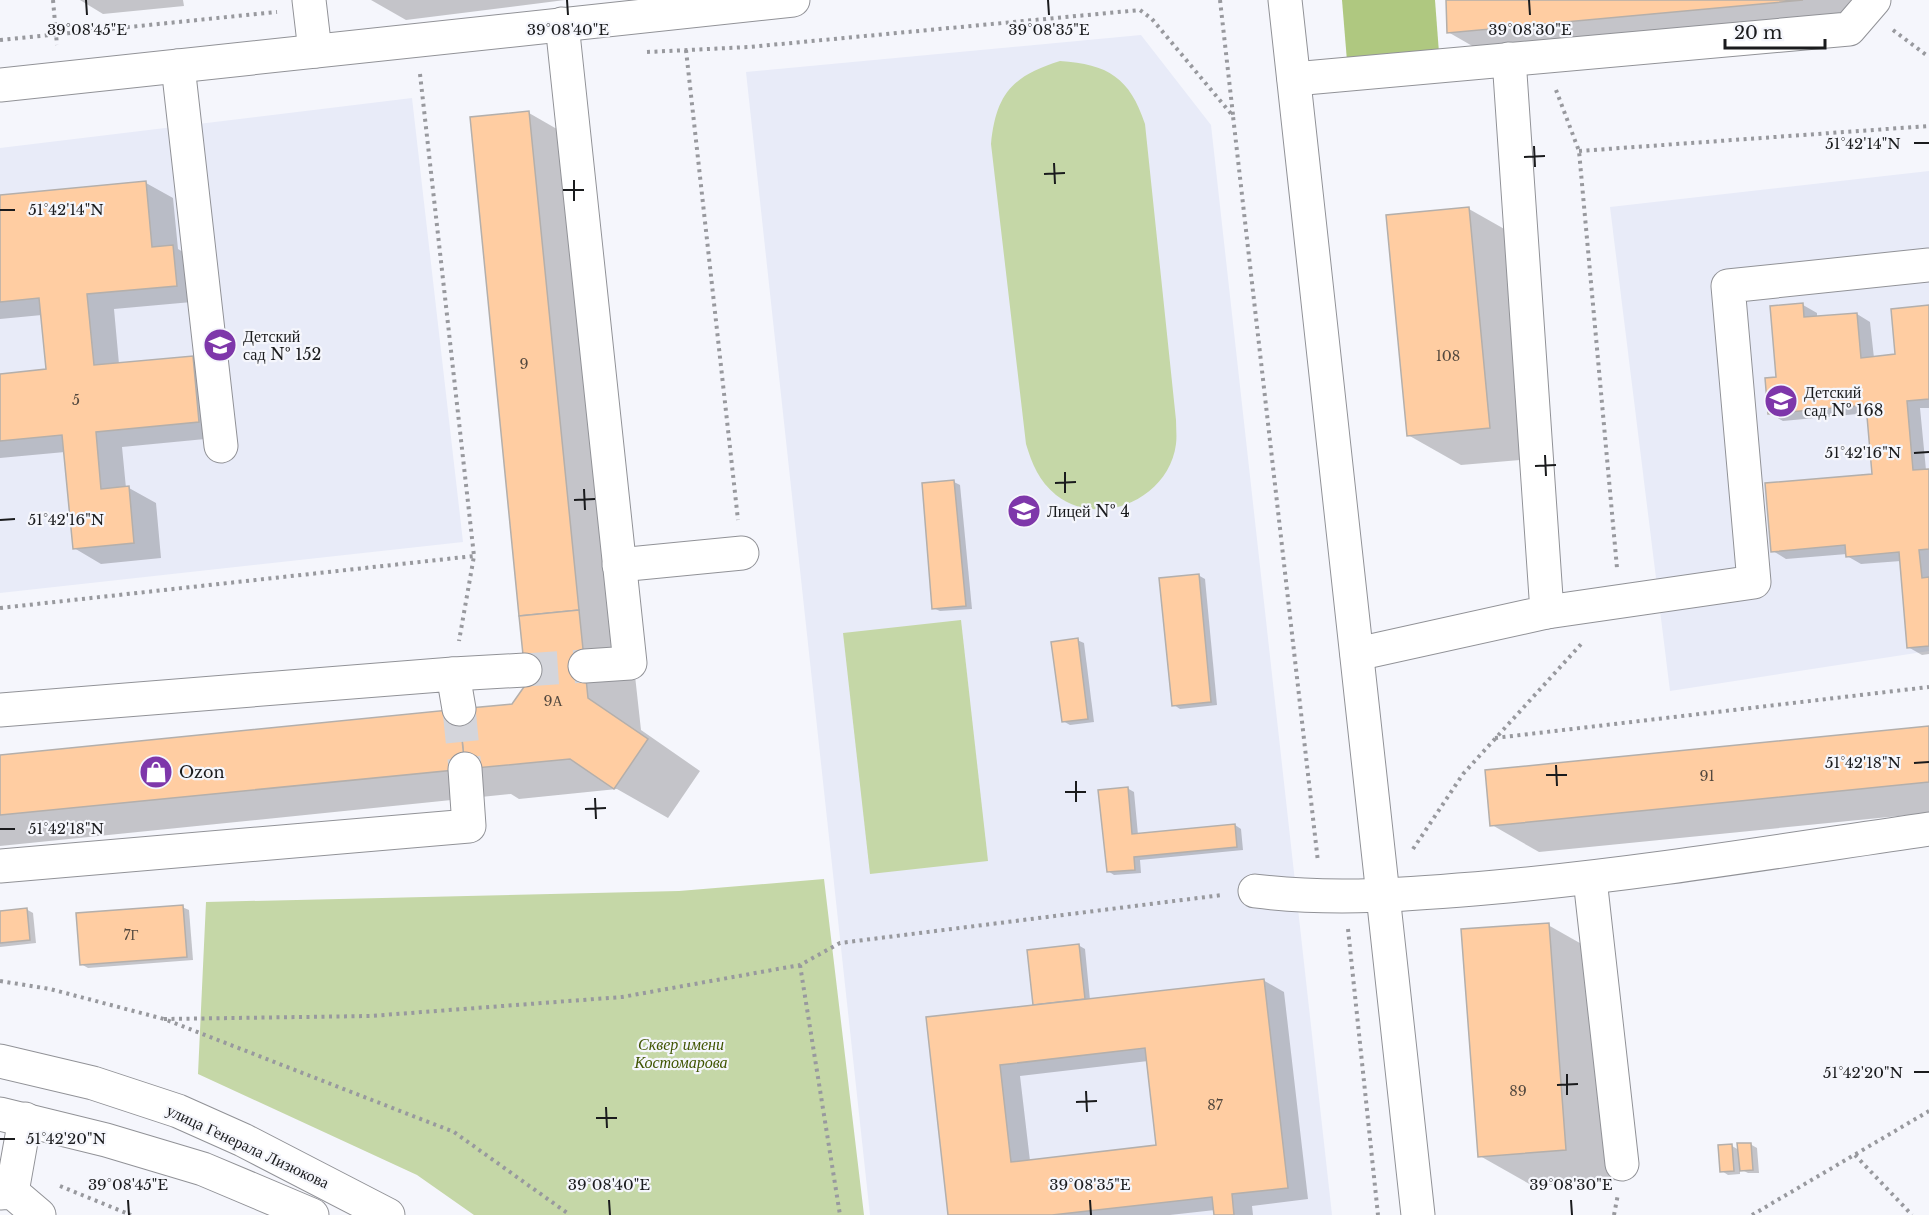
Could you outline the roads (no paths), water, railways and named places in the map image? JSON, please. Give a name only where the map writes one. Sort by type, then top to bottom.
[{"type":"street","points":[[0,85],[562,24],[640,8],[794,0]]},
{"type":"street","points":[[1285,0],[1418,1215]]},
{"type":"street","points":[[310,4],[315,51]]},
{"type":"street","points":[[1294,79],[1849,29],[1870,5]]},
{"type":"street","points":[[562,24],[630,663],[585,666]]},
{"type":"street","points":[[1509,59],[1547,612]]},
{"type":"street","points":[[178,66],[221,446]]},
{"type":"street","points":[[1357,654],[1547,612],[1754,582],[1728,286],[1929,265]]},
{"type":"street","points":[[619,565],[742,553]]},
{"type":"street","points":[[0,710],[525,670]]},
{"type":"street","points":[[453,674],[459,709]]},
{"type":"street","points":[[0,866],[469,826],[465,769]]},
{"type":"street","points":[[1255,891],[1298,896],[1413,894],[1590,879],[1929,829]]},
{"type":"street","points":[[1590,879],[1622,1164]]},
{"type":"street","name":"улица Генерала Лизюкова","points":[[0,1061],[93,1083],[178,1111],[243,1140],[388,1215]]},
{"type":"street","points":[[39,1215],[10,1184],[13,1117],[106,1140],[203,1169],[312,1215]]},
{"type":"tunnel","points":[[525,670],[585,666]]},
{"type":"tunnel","points":[[459,709],[465,769]]},
{"type":"place","name":"Детский сад № 152","points":[[220,345]]},
{"type":"place","name":"Детский сад № 168","points":[[1781,401]]},
{"type":"place","name":"Лицей № 4","points":[[1024,511]]},
{"type":"place","name":"Ozon","points":[[156,772]]},
{"type":"park label","name":"Сквер имени Костомарова","points":[[681,1053]]}]
